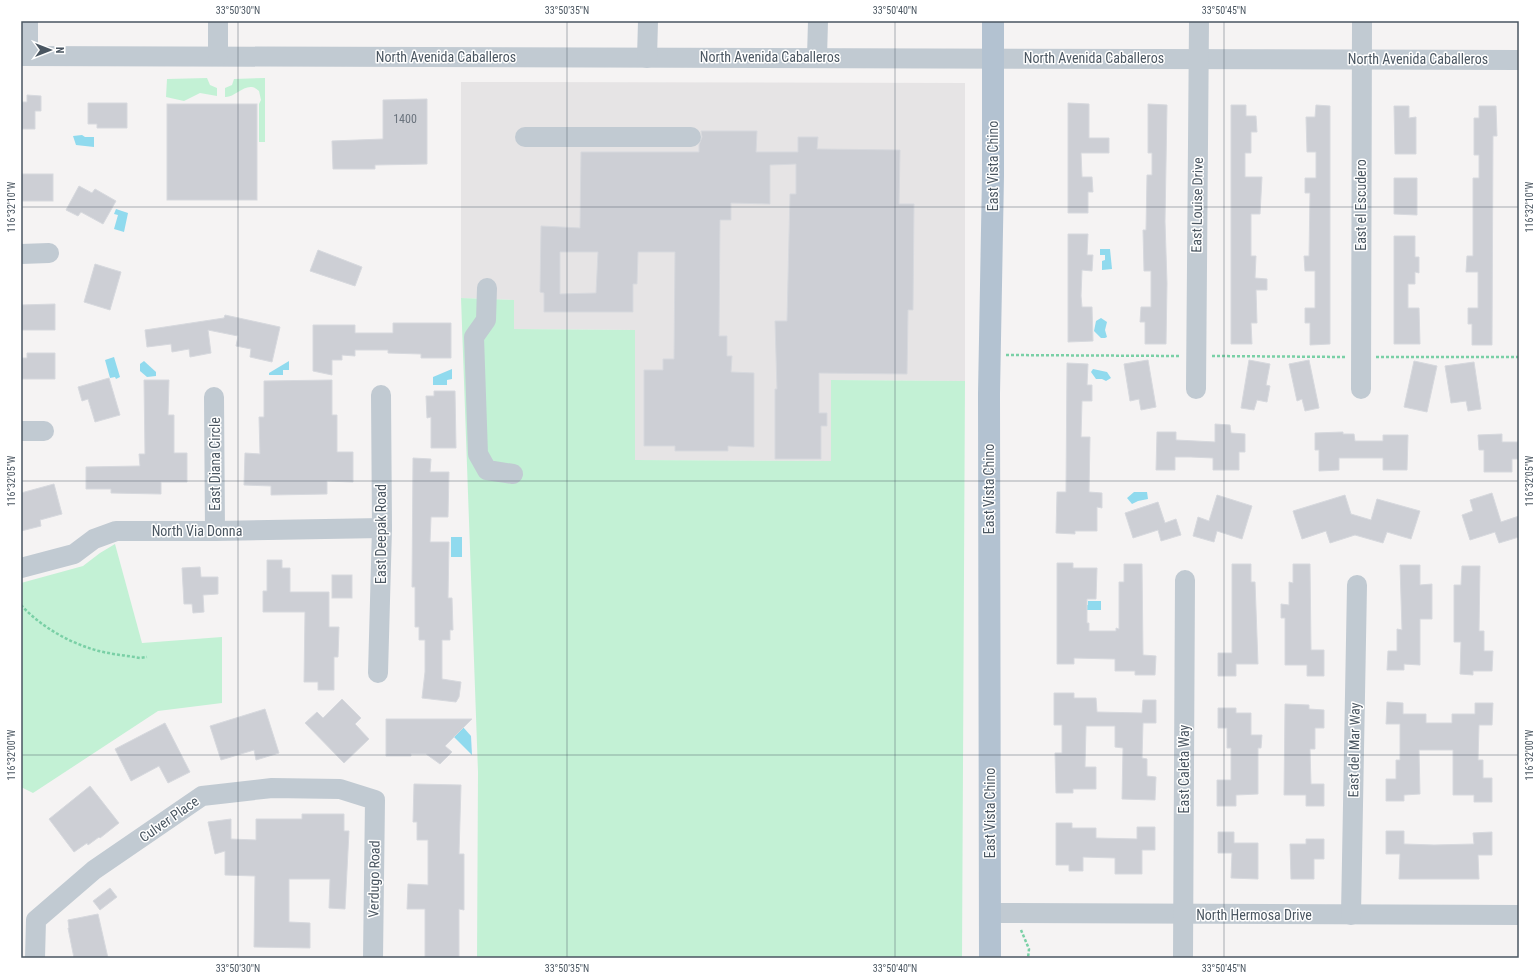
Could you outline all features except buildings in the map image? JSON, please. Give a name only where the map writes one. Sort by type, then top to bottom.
[{"type":"main road","name":"East Vista Chino","points":[[990,958],[990,355],[993,176],[993,21]]},
{"type":"street","points":[[24,56],[28,21]]},
{"type":"street","points":[[218,21],[218,56]]},
{"type":"street","points":[[647,58],[648,21]]},
{"type":"street","points":[[817,57],[818,21]]},
{"type":"street","name":"East Louise Drive","points":[[1196,389],[1199,21]]},
{"type":"street","name":"East el Escudero","points":[[1361,388],[1362,21]]},
{"type":"street","name":"North Avenida Caballeros","points":[[24,56],[1519,60]]},
{"type":"street","points":[[525,137],[691,137]]},
{"type":"street","points":[[21,254],[49,253]]},
{"type":"street","points":[[486,288],[486,320],[474,337],[478,454],[486,470],[513,474]]},
{"type":"street","name":"East Deepak Road","points":[[378,673],[382,528],[381,395]]},
{"type":"street","name":"East Diana Circle","points":[[214,397],[215,531]]},
{"type":"street","points":[[21,431],[44,431]]},
{"type":"street","name":"North Via Donna","points":[[21,568],[74,554],[94,539],[116,531],[382,528]]},
{"type":"street","name":"East Caleta Way","points":[[1183,958],[1185,580]]},
{"type":"street","name":"East del Mar Way","points":[[1351,915],[1357,585]]},
{"type":"street","name":"Culver Place","points":[[35,958],[36,920],[94,870],[202,796],[272,788],[340,789],[375,800]]},
{"type":"street","name":"Verdugo Road","points":[[373,958],[375,800]]},
{"type":"street","name":"North Hermosa Drive","points":[[990,913],[1519,915]]},
{"type":"path","points":[[990,355],[1519,357]]},
{"type":"path","points":[[21,605],[47,626],[68,639],[92,649],[140,658],[147,657]]},
{"type":"path","points":[[1022,930],[1029,949],[1028,958]]},
{"type":"shaded area","points":[[461,82],[965,83],[965,381],[831,380],[831,461],[634,460],[635,330],[513,329],[514,300],[461,298]]},
{"type":"green space","points":[[207,78],[210,85],[217,88],[217,96],[200,93],[184,101],[166,97],[167,79]]},
{"type":"green space","points":[[265,78],[265,142],[259,142],[259,104],[261,100],[259,91],[250,87],[229,97],[225,97],[225,88],[232,85],[234,79]]},
{"type":"green space","points":[[461,298],[514,300],[514,329],[635,330],[635,460],[831,461],[831,380],[965,381],[962,958],[477,958],[478,772]]},
{"type":"green space","points":[[115,544],[142,643],[222,637],[222,703],[158,711],[33,793],[21,787],[21,583],[83,566]]},
{"type":"water","points":[[82,135],[85,137],[94,137],[94,147],[76,145],[73,136]]},
{"type":"water","points":[[116,209],[128,213],[124,232],[114,229],[118,215],[114,214]]},
{"type":"water","points":[[1100,249],[1110,249],[1112,269],[1102,270],[1102,261],[1105,260],[1105,255],[1100,255]]},
{"type":"water","points":[[1101,318],[1107,322],[1105,330],[1107,337],[1105,338],[1101,338],[1094,331],[1096,321]]},
{"type":"water","points":[[114,357],[120,377],[116,379],[115,377],[110,378],[105,360]]},
{"type":"water","points":[[144,361],[156,372],[156,376],[147,377],[140,371],[140,364]]},
{"type":"water","points":[[289,361],[289,370],[283,370],[283,375],[269,375],[269,373]]},
{"type":"water","points":[[452,369],[452,379],[447,380],[447,385],[433,385],[433,377]]},
{"type":"water","points":[[1093,369],[1107,372],[1111,378],[1106,381],[1096,379],[1091,372]]},
{"type":"water","points":[[1134,492],[1147,492],[1148,499],[1132,504],[1127,498]]},
{"type":"water","points":[[451,537],[462,537],[462,557],[451,557]]},
{"type":"water","points":[[1088,601],[1101,601],[1101,610],[1075,610],[1075,605],[1088,605]]},
{"type":"water","points":[[463,727],[471,736],[472,755],[454,737]]}]
